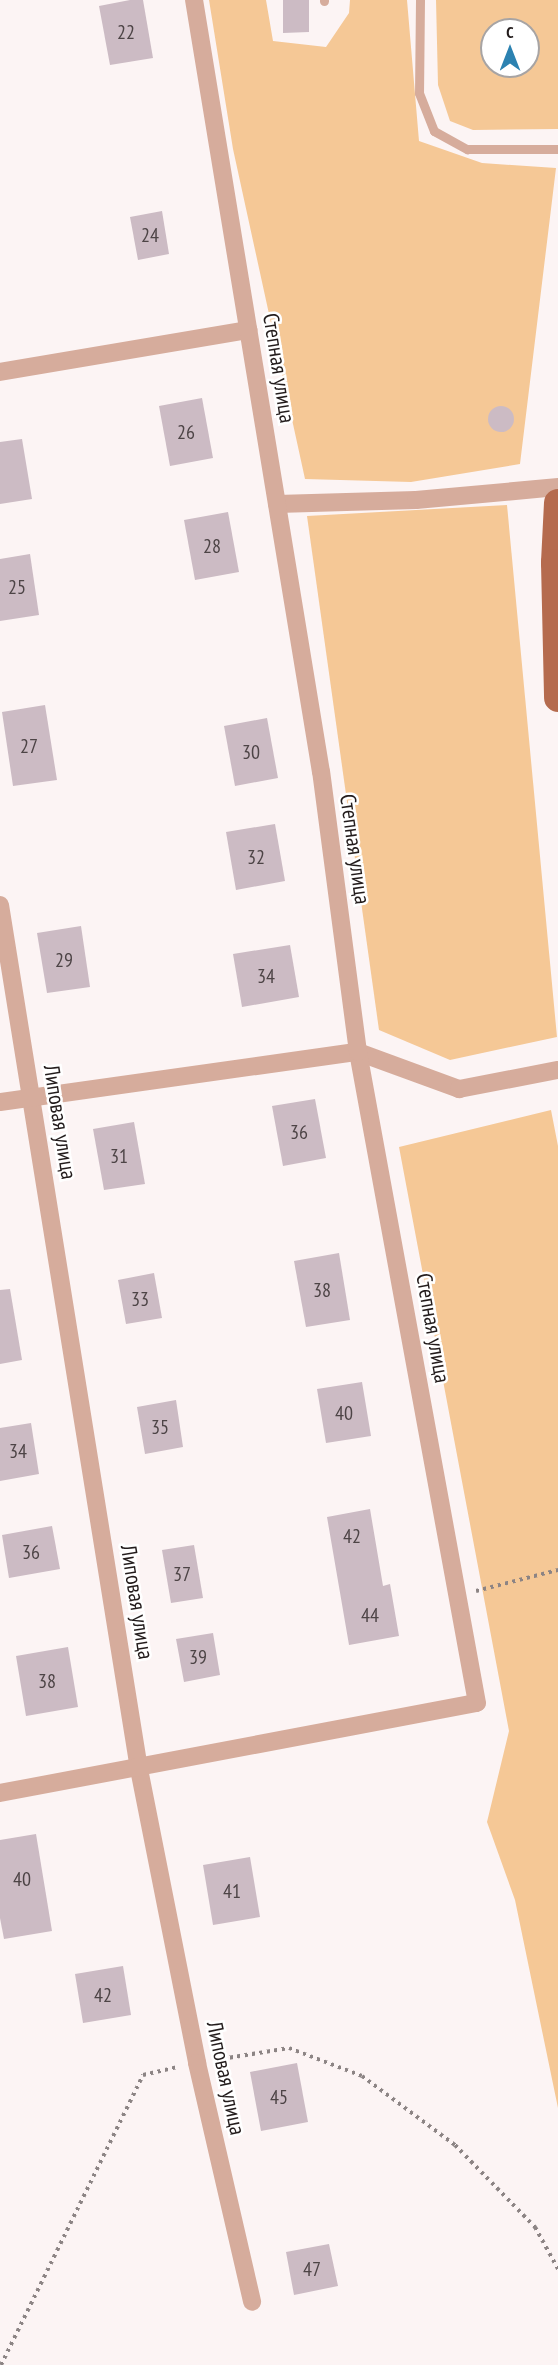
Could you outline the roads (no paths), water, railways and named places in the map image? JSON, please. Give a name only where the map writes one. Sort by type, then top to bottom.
[{"type":"main road","points":[[558,503],[555,653],[558,698]]},
{"type":"street","name":"Степная улица","points":[[139,1769],[477,1703],[358,1052],[321,772],[194,0]]},
{"type":"street","points":[[0,372],[248,330]]},
{"type":"street","points":[[277,504],[416,500],[558,487]]},
{"type":"street","name":"Липовая улица","points":[[0,905],[139,1769],[197,2063],[252,2302]]},
{"type":"street","points":[[0,1102],[358,1052],[459,1089],[558,1070]]},
{"type":"street","points":[[0,1793],[139,1769]]},
{"type":"lane","points":[[420,0],[419,93],[434,131],[467,149],[558,149]]}]
